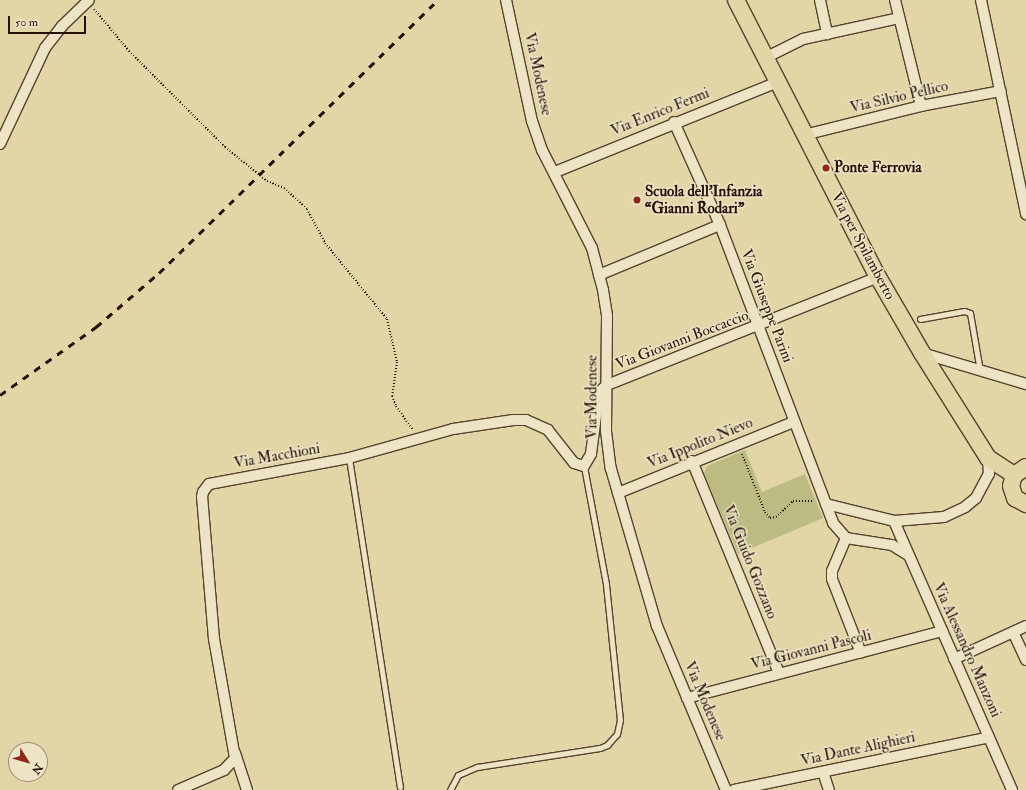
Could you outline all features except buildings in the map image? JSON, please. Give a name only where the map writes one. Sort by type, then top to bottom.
[{"type":"main road","name":"Via per Spilamberto","points":[[736,0],[878,277],[922,353],[988,458],[1020,471],[1012,492],[1015,498],[1026,504]]},
{"type":"street","name":"Via Modenese","points":[[506,0],[532,121],[542,150],[555,172],[592,248],[599,275],[607,316],[607,450],[618,493],[657,626],[726,790]]},
{"type":"street","points":[[820,0],[827,34]]},
{"type":"street","points":[[895,0],[921,106]]},
{"type":"street","points":[[981,0],[1026,214]]},
{"type":"street","points":[[0,144],[45,48],[69,18],[90,2]]},
{"type":"street","points":[[765,58],[803,39],[899,18]]},
{"type":"street","name":"Via Enrico Fermi","points":[[555,172],[674,122],[778,82]]},
{"type":"street","name":"Via Silvio Pellico","points":[[804,135],[921,106],[1001,91]]},
{"type":"street","name":"Via Giuseppe Parini","points":[[674,122],[720,225],[760,326],[794,422],[833,523],[846,538]]},
{"type":"street","points":[[599,275],[720,225]]},
{"type":"street","name":"Via Giovanni Boccaccio","points":[[607,385],[760,326],[878,277]]},
{"type":"street","points":[[922,353],[1026,384]]},
{"type":"street","points":[[584,466],[591,454],[599,392],[607,385]]},
{"type":"street","name":"Via Macchioni","points":[[235,752],[215,654],[203,492],[214,482],[349,458],[453,429],[526,420],[548,430],[574,463],[584,466]]},
{"type":"street","name":"Via Ippolito Nievo","points":[[618,493],[692,461],[794,422]]},
{"type":"street","points":[[826,504],[894,521],[944,517],[976,498],[989,474],[988,458]]},
{"type":"street","name":"Via Guido Gozzano","points":[[692,461],[779,673]]},
{"type":"street","name":"Via Alessandro Manzoni","points":[[894,521],[1012,790]]},
{"type":"street","points":[[861,653],[832,579],[832,571],[846,538],[892,545],[908,555]]},
{"type":"street","points":[[954,659],[1026,626]]},
{"type":"street","name":"Via Giovanni Pascoli","points":[[687,698],[942,631]]},
{"type":"street","points":[[1013,632],[1026,660]]},
{"type":"street","name":"Via Dante Alighieri","points":[[734,790],[989,737]]},
{"type":"street","points":[[178,790],[229,767],[235,758],[235,752]]},
{"type":"street","points":[[235,752],[247,790]]},
{"type":"street","points":[[823,772],[828,790]]},
{"type":"lane","points":[[920,319],[964,311],[970,313],[980,370]]},
{"type":"lane","points":[[349,458],[400,787]]},
{"type":"lane","points":[[450,790],[458,775],[477,767],[600,748],[607,745],[617,734],[620,720],[606,584],[584,466]]},
{"type":"path","points":[[90,2],[96,13],[124,46],[225,147],[267,181],[284,188],[307,209],[325,243],[387,319],[397,362],[392,396],[399,411],[420,439]]},
{"type":"path","points":[[738,444],[765,512],[770,518],[776,517],[793,501],[814,501],[826,504]]},
{"type":"shaded area","points":[[745,450],[762,492],[805,474],[823,518],[738,554],[704,473],[707,466]]},
{"type":"railway","points":[[0,395],[96,327],[159,273],[438,0]]},
{"type":"place","name":"Ponte Ferrovia","points":[[826,168]]},
{"type":"place","name":"Scuola dell’Infanzia “Gianni Rodari”","points":[[637,200]]}]
